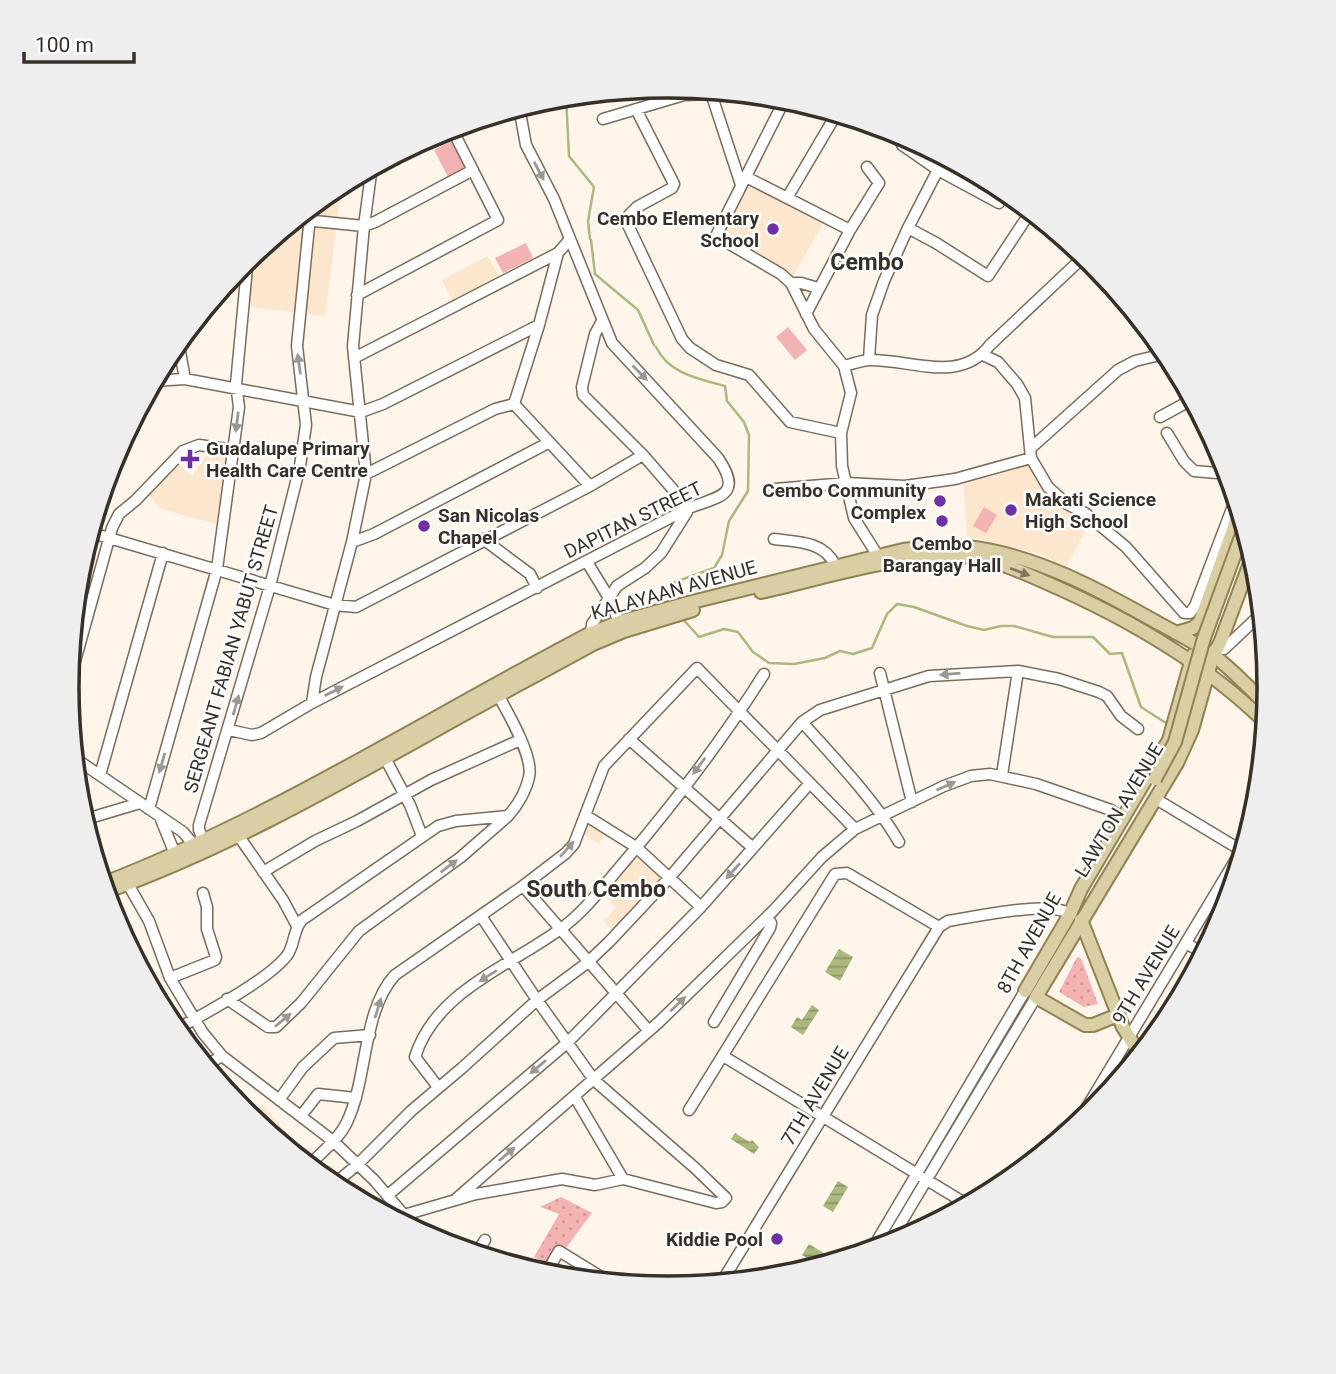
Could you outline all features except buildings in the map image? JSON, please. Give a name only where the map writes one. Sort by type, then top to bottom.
[{"type":"main road","points":[[1176,633],[1193,628],[1200,622],[1234,525]]},
{"type":"main road","name":"KALAYAAN AVENUE","points":[[114,886],[175,854],[238,835],[498,695],[620,622],[690,607],[835,565],[931,546],[985,549],[1036,564],[1128,606],[1215,652],[1257,697]]},
{"type":"main road","name":"LAWTON AVENUE","points":[[1196,644],[1210,632],[1240,547]]},
{"type":"main road","name":"LAWTON AVENUE","points":[[1075,917],[1180,744],[1209,642],[1240,548]]},
{"type":"main road","name":"KALAYAAN AVENUE","points":[[690,607],[895,562],[955,556],[980,559],[1014,569],[1073,594],[1121,619],[1256,709]]},
{"type":"main road","name":"8TH AVENUE","points":[[1075,917],[1097,899],[1186,746],[1207,674],[1246,574]]},
{"type":"main road","points":[[1121,619],[1128,606]]},
{"type":"main road","name":"KALAYAAN AVENUE","points":[[112,882],[125,880],[202,847],[591,639],[624,631],[667,613]]},
{"type":"main road","name":"LAWTON AVENUE","points":[[1210,632],[1215,652]]},
{"type":"main road","name":"8TH AVENUE","points":[[1030,994],[1075,917],[1081,890],[1169,740],[1196,644]]},
{"type":"main road","points":[[1182,693],[1192,690],[1200,698]]},
{"type":"main road","points":[[1245,704],[1254,692]]},
{"type":"main road","points":[[1075,917],[1118,1015],[1135,1046]]},
{"type":"main road","points":[[1030,994],[1085,1025],[1093,1025],[1118,1015]]},
{"type":"main road","points":[[1130,1036],[1138,1042]]},
{"type":"street","points":[[603,119],[673,98]]},
{"type":"street","points":[[713,100],[744,181],[787,198],[850,230]]},
{"type":"street","points":[[636,109],[674,184],[672,188],[638,207],[628,216],[628,225],[675,325],[690,348],[716,365],[749,375],[790,422],[841,433]]},
{"type":"street","points":[[780,109],[716,236],[781,274],[791,284],[814,330],[844,366],[851,393],[841,433],[842,466],[854,518],[878,556]]},
{"type":"street","name":"DAPITAN STREET","points":[[229,730],[252,735],[261,733],[312,703],[689,508],[724,494],[729,485],[730,475],[718,458],[616,349],[602,321],[570,239],[526,145],[521,117]]},
{"type":"street","points":[[787,198],[831,121]]},
{"type":"street","points":[[357,295],[498,220],[456,138]]},
{"type":"street","points":[[910,151],[938,170],[999,203]]},
{"type":"street","points":[[869,359],[872,315],[908,228],[940,165]]},
{"type":"street","points":[[806,314],[850,230],[879,183],[867,167]]},
{"type":"street","points":[[309,221],[364,226],[473,170]]},
{"type":"street","points":[[312,703],[366,474],[354,358],[357,295],[370,179]]},
{"type":"street","points":[[908,228],[986,276],[990,275],[1026,219]]},
{"type":"street","name":"SERGEANT FABIAN YABUT STREET","points":[[202,847],[199,825],[270,586],[300,466],[306,425],[297,346],[309,221]]},
{"type":"street","points":[[354,358],[558,253],[570,239]]},
{"type":"street","points":[[514,404],[558,253]]},
{"type":"street","points":[[844,366],[869,359],[954,368],[983,355],[990,345],[1078,263]]},
{"type":"street","points":[[144,806],[217,569],[239,407],[236,384],[244,278]]},
{"type":"street","points":[[791,284],[801,283],[818,288]]},
{"type":"street","points":[[591,639],[592,624],[609,598],[622,581],[645,568],[661,553],[689,508],[583,395],[595,334],[602,321]]},
{"type":"street","points":[[165,380],[185,379],[361,412],[383,404],[539,325]]},
{"type":"street","points":[[983,355],[998,362],[1025,398],[1031,453],[1048,487],[1126,547],[1185,614],[1195,607],[1230,513]]},
{"type":"street","points":[[775,489],[846,483],[905,486],[955,479],[1031,453],[1118,370],[1135,361],[1155,356]]},
{"type":"street","points":[[180,357],[185,379]]},
{"type":"street","points":[[514,404],[590,486]]},
{"type":"street","points":[[366,474],[495,409],[514,404]]},
{"type":"street","points":[[1160,417],[1184,404]]},
{"type":"street","points":[[1167,433],[1184,461],[1194,471],[1216,472]]},
{"type":"street","points":[[352,542],[374,534],[548,443]]},
{"type":"street","points":[[81,642],[119,514],[183,452],[199,445],[233,450]]},
{"type":"street","points":[[99,535],[335,605],[356,607],[643,456]]},
{"type":"street","points":[[483,539],[530,575],[537,588]]},
{"type":"street","points":[[774,539],[819,548],[827,553],[835,565]]},
{"type":"street","points":[[100,775],[163,553]]},
{"type":"street","points":[[587,562],[620,622]]},
{"type":"street","points":[[1215,652],[1224,649],[1253,621]]},
{"type":"street","points":[[315,1159],[346,1124],[356,1098],[370,1035],[386,986],[395,975],[566,853],[573,844],[603,768],[697,668],[855,829]]},
{"type":"street","points":[[1002,775],[1018,671]]},
{"type":"street","points":[[342,1178],[411,1111],[537,1000],[587,963],[670,877],[802,722],[820,710],[929,676],[1018,671],[1039,674],[1099,692],[1107,696],[1121,716],[1138,729]]},
{"type":"street","points":[[880,673],[912,802]]},
{"type":"street","points":[[438,1087],[415,1057],[425,1035],[447,1004],[560,930],[585,908],[683,788],[740,712],[764,674]]},
{"type":"street","points":[[227,999],[268,1027],[276,1027],[289,1017],[359,932],[461,857],[508,816],[519,801],[530,776],[520,740],[498,695]]},
{"type":"street","points":[[802,722],[882,816],[899,842]]},
{"type":"street","points":[[629,739],[753,848]]},
{"type":"street","points":[[263,872],[315,841],[455,768],[520,740]]},
{"type":"street","points":[[385,758],[405,794],[422,836]]},
{"type":"street","points":[[84,766],[202,847]]},
{"type":"street","points":[[456,1199],[649,1031],[767,917],[822,857],[855,829],[971,776],[1002,775],[1036,784],[1111,810],[1123,819]]},
{"type":"street","points":[[388,1195],[567,1043],[701,907],[810,783]]},
{"type":"street","points":[[1156,799],[1236,844]]},
{"type":"street","points":[[94,818],[144,806]]},
{"type":"street","points":[[585,815],[636,847],[701,907]]},
{"type":"street","points":[[160,816],[175,854]]},
{"type":"street","points":[[296,926],[422,836],[447,822],[508,816]]},
{"type":"street","points":[[185,1024],[279,964],[291,948],[296,926],[283,901],[238,835]]},
{"type":"street","points":[[689,1110],[835,874],[847,873],[939,927],[948,921],[1043,907],[1063,909],[1075,917]]},
{"type":"street","points":[[125,880],[149,921],[170,978],[194,1019],[222,1056],[333,1141],[402,1212]]},
{"type":"street","name":"9TH AVENUE","points":[[1096,1092],[1224,880]]},
{"type":"street","points":[[523,886],[587,963],[649,1031]]},
{"type":"street","points":[[170,978],[215,960],[207,929],[207,907],[203,893]]},
{"type":"street","points":[[406,1214],[456,1199],[562,1179],[595,1185],[623,1180],[716,1203],[726,1198],[594,1080],[481,916]]},
{"type":"street","points":[[714,1022],[770,928],[771,923],[767,917]]},
{"type":"street","name":"7TH AVENUE","points":[[727,1273],[939,927]]},
{"type":"street","points":[[1186,943],[1196,949]]},
{"type":"street","name":"8TH AVENUE","points":[[895,1230],[922,1177],[1030,994]]},
{"type":"street","points":[[279,1100],[303,1067],[334,1038],[370,1035]]},
{"type":"street","points":[[213,1061],[222,1056]]},
{"type":"street","points":[[723,1056],[959,1199]]},
{"type":"street","points":[[301,1116],[321,1093],[356,1098]]},
{"type":"street","points":[[575,1097],[623,1180]]},
{"type":"street","name":"8TH AVENUE","points":[[882,1235],[922,1177]]},
{"type":"street","points":[[481,1246],[485,1240]]},
{"type":"street","points":[[551,1265],[559,1251],[592,1271]]},
{"type":"shaded area","points":[[451,141],[465,168],[448,177],[434,150]]},
{"type":"shaded area","name":"Cembo Elementary School","points":[[746,181],[824,222],[792,278],[721,233]]},
{"type":"shaded area","points":[[340,198],[325,316],[249,307],[251,270],[279,244]]},
{"type":"shaded area","points":[[526,243],[533,258],[503,273],[495,258]]},
{"type":"shaded area","points":[[488,256],[500,278],[453,302],[442,280]]},
{"type":"shaded area","points":[[788,327],[807,350],[795,360],[776,337]]},
{"type":"shaded area","points":[[210,450],[228,453],[216,524],[161,509],[147,493],[176,461],[192,476]]},
{"type":"shaded area","name":"Makati Science High School","points":[[1030,465],[1060,504],[1090,522],[1066,567],[1040,554],[967,536],[963,481]]},
{"type":"shaded area","points":[[984,507],[997,515],[986,533],[973,526]]},
{"type":"shaded area","points":[[587,821],[606,831],[599,844],[580,832]]},
{"type":"shaded area","points":[[637,848],[665,877],[615,933],[604,922],[616,907],[602,894]]},
{"type":"shaded area","points":[[839,949],[853,957],[840,981],[825,972]]},
{"type":"shaded area","points":[[1077,957],[1081,958],[1098,1004],[1084,1007],[1059,992]]},
{"type":"shaded area","points":[[812,1005],[819,1010],[803,1035],[791,1027],[797,1017],[802,1020]]},
{"type":"shaded area","points":[[263,1105],[294,1142],[279,1130],[257,1110]]},
{"type":"shaded area","points":[[735,1133],[750,1142],[752,1140],[759,1147],[754,1154],[731,1139]]},
{"type":"shaded area","points":[[838,1181],[848,1187],[833,1212],[823,1206]]},
{"type":"shaded area","points":[[561,1197],[592,1213],[565,1249],[557,1246],[546,1263],[534,1257],[559,1214],[540,1207]]},
{"type":"shaded area","points":[[809,1244],[826,1254],[808,1259],[802,1255]]},
{"type":"waterway","points":[[567,107],[569,156],[594,187],[588,221],[590,239]]},
{"type":"waterway","points":[[591,240],[595,274],[638,310],[654,345]]},
{"type":"waterway","points":[[656,347],[669,364],[677,369],[695,378],[725,386],[727,401],[744,422],[749,435],[748,491],[729,521],[722,555],[714,568],[675,582],[673,590],[677,601]]},
{"type":"waterway","points":[[682,618],[699,637],[724,629],[738,632],[753,652],[769,663],[794,664],[825,658],[840,651],[853,654],[872,648],[887,614],[897,604],[984,630],[1014,626],[1053,637],[1093,637],[1110,654],[1122,653],[1141,707],[1166,723]]},
{"type":"place","name":"Cembo Elementary School","points":[[773,229]]},
{"type":"place","name":"Guadalupe Primary Health Care Centre","points":[[190,459]]},
{"type":"place","name":"Cembo Community Complex","points":[[940,501]]},
{"type":"place","name":"Makati Science High School","points":[[1011,510]]},
{"type":"place","name":"Cembo Barangay Hall","points":[[942,521]]},
{"type":"place","name":"San Nicolas Chapel","points":[[424,526]]},
{"type":"place","name":"Kiddie Pool","points":[[777,1239]]},
{"type":"district","name":"Cembo","points":[[867,262]]},
{"type":"district","name":"South Cembo","points":[[596,889]]}]
